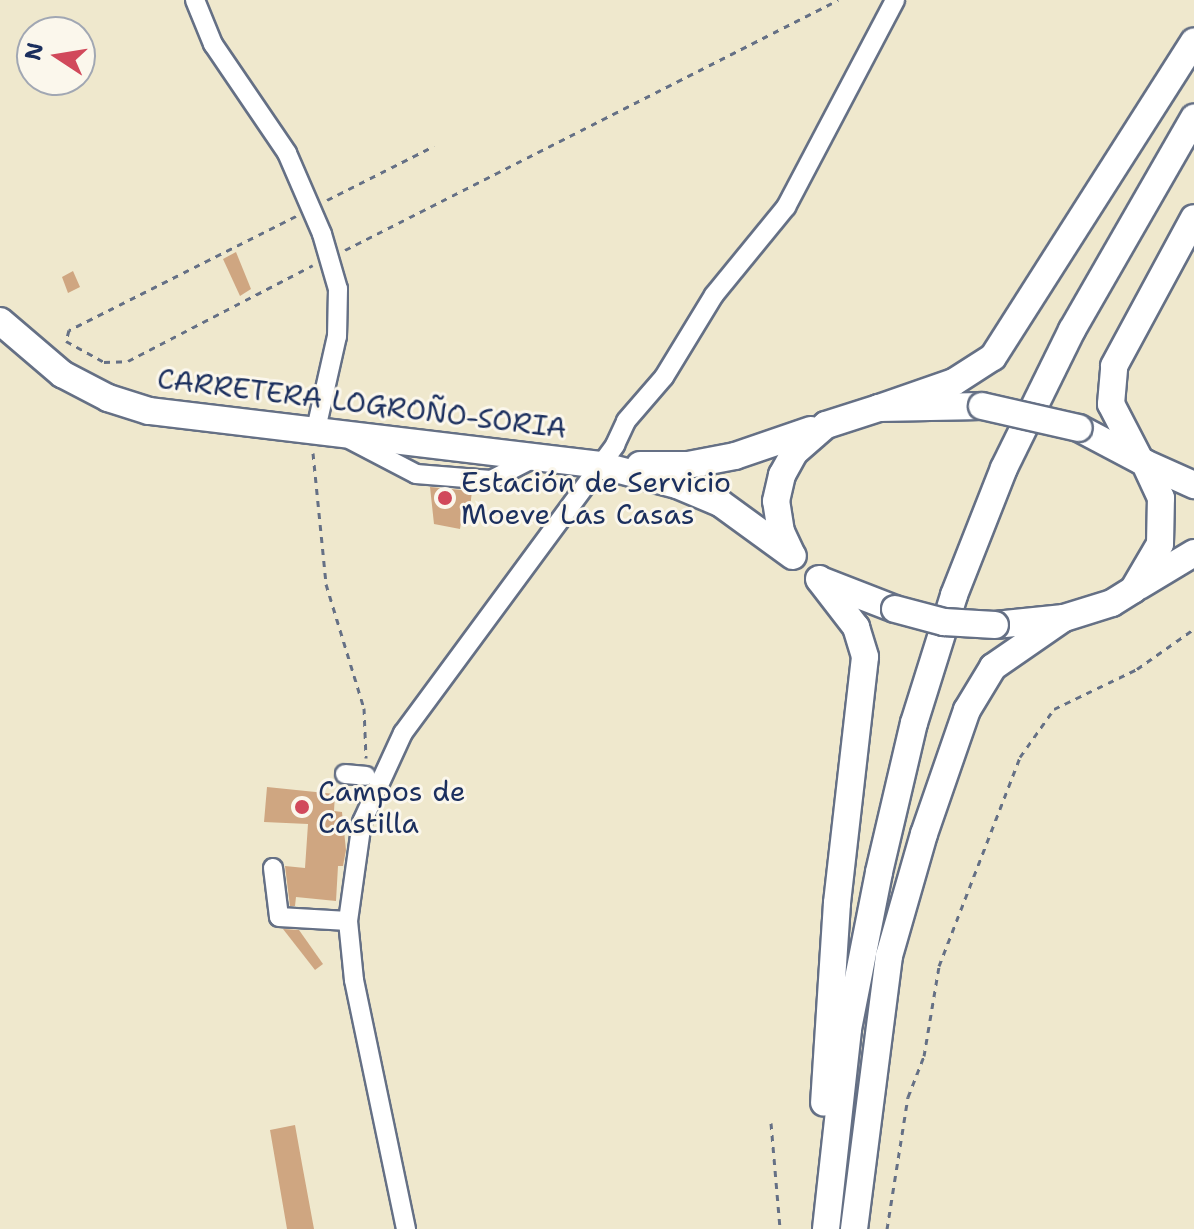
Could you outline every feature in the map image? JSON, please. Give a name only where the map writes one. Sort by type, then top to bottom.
[{"type":"highway","name":"CARRETERA LOGROÑO-SORIA","points":[[600,465],[688,465],[780,443],[954,382],[993,357],[1194,42]]},
{"type":"highway","points":[[826,1221],[848,1029],[914,723],[954,595],[1004,468],[1072,330],[1194,118]]},
{"type":"highway","points":[[1133,590],[1160,544],[1164,524],[1161,498],[1111,404],[1114,366],[1194,218]]},
{"type":"highway","name":"CARRETERA LOGROÑO-SORIA","points":[[0,321],[62,374],[108,398],[149,411],[315,434],[504,451],[600,465],[677,485],[720,503],[793,556],[819,579]]},
{"type":"highway","points":[[879,408],[982,406],[1079,428],[1142,462],[1194,485]]},
{"type":"highway","points":[[793,556],[781,532],[776,501],[782,475],[795,452],[826,425]]},
{"type":"highway","points":[[854,1229],[889,956],[924,834],[967,710],[993,667],[1011,650],[1064,618],[1133,590],[1194,553]]},
{"type":"highway","points":[[819,579],[856,627],[865,657],[826,1052],[826,1221]]},
{"type":"highway","points":[[819,579],[895,609],[944,622],[995,625],[1064,618]]},
{"type":"highway","points":[[854,1229],[851,1161],[871,920]]},
{"type":"street","points":[[195,0],[213,44],[287,153],[329,258],[338,289],[337,336],[315,434]]},
{"type":"street","points":[[406,1229],[354,980],[348,921],[362,822],[403,733],[600,465],[626,421],[664,377],[714,295],[786,207],[895,0]]},
{"type":"street","points":[[345,436],[416,474],[491,480],[537,456]]},
{"type":"street","points":[[410,442],[416,474]]},
{"type":"street","points":[[491,480],[504,451]]},
{"type":"street","points":[[345,774],[366,776]]},
{"type":"street","points":[[273,868],[279,917],[348,921]]},
{"type":"path","points":[[434,146],[69,330],[66,341],[104,362],[128,361],[838,0]]},
{"type":"path","points":[[315,434],[311,469],[318,535],[326,584],[364,708],[366,776]]},
{"type":"path","points":[[887,1229],[908,1097],[924,1056],[939,966],[1020,757],[1054,709],[1137,669],[1194,629]]},
{"type":"path","points":[[771,1123],[780,1229]]},
{"type":"building","points":[[236,252],[251,289],[240,296],[223,259]]},
{"type":"building","points":[[73,271],[80,287],[68,293],[62,277]]},
{"type":"building","points":[[430,487],[472,491],[469,516],[462,516],[460,529],[434,524]]},
{"type":"building","points":[[267,787],[335,794],[334,811],[342,812],[346,850],[343,866],[338,866],[336,901],[296,897],[295,906],[290,906],[285,866],[305,868],[308,824],[264,822]]},
{"type":"building","points":[[283,929],[299,930],[323,964],[315,970]]},
{"type":"building","points":[[295,1125],[314,1229],[287,1229],[270,1130]]},
{"type":"place","name":"Estación de Servicio Moeve Las Casas","points":[[445,498]]},
{"type":"place","name":"Campos de Castilla","points":[[302,807]]}]
